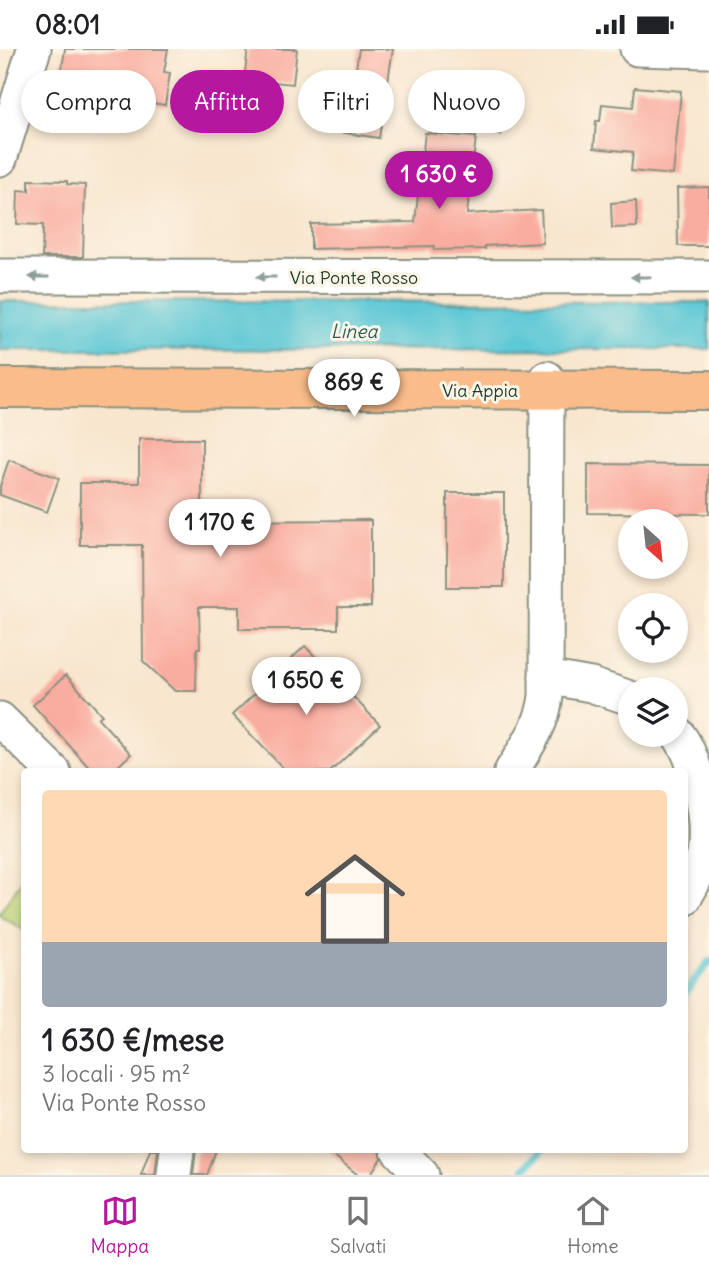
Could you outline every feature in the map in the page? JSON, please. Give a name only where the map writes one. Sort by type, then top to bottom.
[{"type":"main road","name":"Via Appia","points":[[0,388],[547,384],[709,390]]},
{"type":"street","points":[[0,159],[34,49]]},
{"type":"street","points":[[637,49],[707,51]]},
{"type":"street","name":"Via Ponte Rosso","points":[[0,276],[709,277]]},
{"type":"street","points":[[513,768],[545,708],[547,384]]},
{"type":"street","points":[[546,677],[598,687],[618,694]]},
{"type":"street","points":[[0,719],[50,768]]},
{"type":"street","points":[[686,747],[697,773],[705,842],[702,861],[688,891]]},
{"type":"street","points":[[174,1175],[177,1153]]},
{"type":"street","points":[[401,1153],[422,1175]]},
{"type":"green space","points":[[21,881],[21,928],[0,916]]},
{"type":"water","name":"Linea","points":[[0,301],[709,302],[709,349],[0,350]]},
{"type":"building","points":[[65,49],[168,49],[164,72],[170,73],[165,105],[156,104],[156,70],[62,70]]},
{"type":"building","points":[[248,49],[297,49],[293,84],[284,83],[284,70],[245,70]]},
{"type":"building","points":[[359,49],[393,49],[390,70],[356,70]]},
{"type":"building","points":[[635,87],[681,91],[673,175],[631,171],[633,152],[594,148],[596,121],[600,121],[602,104],[633,107]]},
{"type":"building","points":[[345,133],[380,133],[379,138]]},
{"type":"building","points":[[425,133],[476,137],[467,214],[541,210],[543,243],[485,246],[485,249],[434,250],[434,246],[311,249],[311,224],[415,222]]},
{"type":"building","points":[[29,180],[67,181],[67,184],[85,185],[83,257],[42,257],[43,225],[17,224],[18,190],[29,191]]},
{"type":"building","points":[[709,187],[709,246],[678,246],[677,188]]},
{"type":"building","points":[[636,201],[637,227],[612,228],[611,203]]},
{"type":"building","points":[[139,439],[202,439],[202,521],[371,520],[371,607],[338,607],[338,629],[239,629],[239,607],[199,607],[200,648],[197,648],[196,691],[175,691],[143,661],[142,545],[80,545],[80,483],[139,483]]},
{"type":"building","points":[[9,460],[59,478],[47,512],[0,495],[0,486]]},
{"type":"building","points":[[588,464],[709,465],[709,514],[688,514],[688,509],[618,509],[618,513],[588,513]]},
{"type":"building","points":[[447,493],[504,493],[504,587],[447,587]]},
{"type":"building","points":[[305,646],[380,725],[334,768],[283,768],[232,715]]},
{"type":"building","points":[[66,675],[102,715],[98,718],[131,754],[116,768],[89,768],[33,705]]},
{"type":"building","points":[[149,1153],[158,1153],[155,1175],[141,1175]]},
{"type":"building","points":[[196,1153],[215,1153],[207,1175],[193,1175]]},
{"type":"building","points":[[331,1153],[380,1153],[381,1158],[370,1175],[358,1175]]},
{"type":"waterway","points":[[688,989],[709,962]]},
{"type":"waterway","points":[[525,1168],[539,1153]]}]
